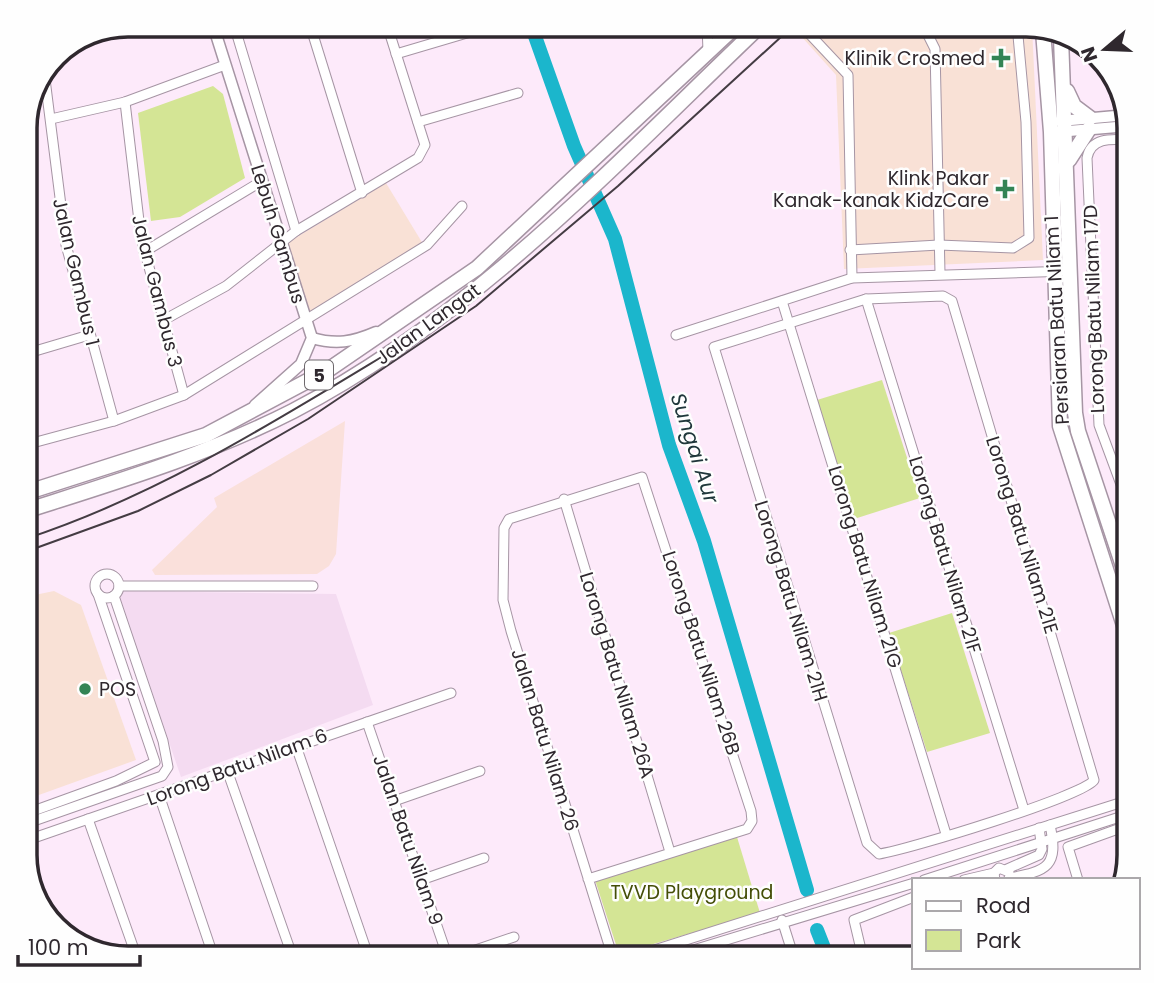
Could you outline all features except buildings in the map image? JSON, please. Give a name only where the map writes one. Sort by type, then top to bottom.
[{"type":"main road","name":"Jalan Langat","points":[[37,489],[205,435],[328,370],[477,268],[723,37]]},
{"type":"main road","name":"Jalan Langat","points":[[37,508],[170,465],[293,411],[378,361],[468,297],[524,250],[747,37]]},
{"type":"main road","name":"Persiaran Batu Nilam 1","points":[[1044,38],[1058,127],[1068,165],[1078,431],[1117,548]]},
{"type":"main road","name":"Persiaran Batu Nilam 1","points":[[1061,44],[1064,87],[1058,127],[1053,270],[1060,426],[1117,604]]},
{"type":"main road","points":[[1064,87],[1074,106],[1090,124],[1068,165]]},
{"type":"street","name":"Lebuh Gambus","points":[[217,37],[312,338]]},
{"type":"street","points":[[238,37],[296,231]]},
{"type":"street","points":[[314,37],[362,193]]},
{"type":"street","points":[[162,321],[226,286],[296,231],[418,158],[425,145],[391,37]]},
{"type":"street","points":[[396,54],[452,37]]},
{"type":"street","points":[[707,37],[708,51]]},
{"type":"street","points":[[813,37],[848,75],[852,278]]},
{"type":"street","points":[[929,37],[935,49],[940,273]]},
{"type":"street","points":[[850,250],[939,245],[1013,248],[1029,238],[1020,37]]},
{"type":"street","points":[[51,120],[125,102],[225,65]]},
{"type":"street","name":"Jalan Gambus 1","points":[[46,87],[62,222],[89,335],[114,421]]},
{"type":"street","points":[[418,122],[518,93]]},
{"type":"street","name":"Jalan Gambus 3","points":[[125,102],[144,252],[184,395]]},
{"type":"street","points":[[1058,127],[1090,124],[1116,118]]},
{"type":"street","points":[[1090,124],[1117,126]]},
{"type":"street","name":"Lorong Batu Nilam 17D","points":[[1117,140],[1097,141],[1089,149],[1087,158],[1099,425],[1117,474]]},
{"type":"street","points":[[144,252],[262,181]]},
{"type":"street","points":[[37,442],[114,421],[184,395],[306,323],[427,244],[462,206]]},
{"type":"street","points":[[676,335],[852,278],[940,273],[1070,271]]},
{"type":"street","name":"Lorong Batu Nilam 21E","points":[[866,299],[943,296],[952,301],[1093,770],[1094,780],[1090,785],[1024,810]]},
{"type":"street","points":[[789,321],[866,299]]},
{"type":"street","name":"Lorong Batu Nilam 21F","points":[[866,299],[1024,810]]},
{"type":"street","name":"Lorong Batu Nilam 21G","points":[[782,301],[947,834]]},
{"type":"street","name":"Lorong Batu Nilam 21H","points":[[789,321],[714,347],[867,843],[876,852],[887,853],[947,834]]},
{"type":"street","points":[[240,418],[301,364],[312,338],[330,343],[345,343],[395,324]]},
{"type":"street","points":[[37,350],[89,335]]},
{"type":"street","name":"Lorong Batu Nilam 26B","points":[[564,499],[642,477],[751,811],[752,821],[747,829],[670,852]]},
{"type":"street","name":"Jalan Batu Nilam 26","points":[[564,499],[509,519],[505,528],[503,600],[609,946]]},
{"type":"street","name":"Lorong Batu Nilam 26A","points":[[564,499],[670,852]]},
{"type":"street","points":[[120,586],[112,574],[102,574],[94,585],[155,762]]},
{"type":"street","points":[[120,586],[313,586]]},
{"type":"street","points":[[98,594],[106,598],[114,596],[120,586]]},
{"type":"street","points":[[37,820],[162,776],[168,767],[163,741],[114,596]]},
{"type":"street","name":"Lorong Batu Nilam 6","points":[[37,837],[451,693]]},
{"type":"street","name":"Jalan Batu Nilam 9","points":[[367,722],[446,946]]},
{"type":"street","points":[[296,746],[365,946]]},
{"type":"street","points":[[37,810],[116,781],[155,762],[168,767]]},
{"type":"street","points":[[227,770],[289,946]]},
{"type":"street","points":[[394,801],[480,771]]},
{"type":"street","points":[[159,795],[210,946]]},
{"type":"street","points":[[669,946],[1117,804]]},
{"type":"street","points":[[947,834],[1024,810]]},
{"type":"street","points":[[930,878],[1117,818]]},
{"type":"street","points":[[88,819],[133,946]]},
{"type":"street","points":[[974,878],[1045,868],[1053,857],[1050,825]]},
{"type":"street","points":[[1008,875],[1039,855],[1042,843],[1039,828]]},
{"type":"street","points":[[1077,878],[1068,847],[1117,829]]},
{"type":"street","points":[[988,845],[995,874]]},
{"type":"street","points":[[588,879],[670,852]]},
{"type":"street","points":[[421,880],[484,858]]},
{"type":"street","points":[[719,946],[912,884]]},
{"type":"street","points":[[860,946],[855,920],[912,898]]},
{"type":"street","points":[[780,912],[791,946]]},
{"type":"street","points":[[487,946],[514,937]]},
{"type":"street","points":[[693,939],[695,946]]},
{"type":"shaded area","points":[[802,37],[1033,37],[1043,260],[844,269],[836,75]]},
{"type":"shaded area","points":[[386,183],[423,244],[309,314],[287,243]]},
{"type":"shaded area","points":[[345,421],[336,554],[329,566],[317,574],[155,575],[152,570],[217,507],[214,498]]},
{"type":"shaded area","points":[[54,591],[81,605],[136,760],[37,796],[37,595]]},
{"type":"shaded area","points":[[117,591],[336,594],[373,705],[181,777]]},
{"type":"green space","points":[[213,86],[223,94],[245,178],[180,217],[151,221],[138,113]]},
{"type":"green space","points":[[882,380],[920,498],[854,519],[817,400]]},
{"type":"green space","points":[[952,613],[990,733],[927,752],[889,633]]},
{"type":"green space","name":"TVVD Playground","points":[[737,837],[760,913],[647,946],[616,946],[595,880]]},
{"type":"waterway","name":"Sungai Aur","points":[[535,37],[574,146],[615,239],[669,445],[704,541],[807,890]]},
{"type":"waterway","name":"Sungai Aur","points":[[817,930],[823,946]]},
{"type":"tram line","points":[[37,548],[138,511],[211,475],[308,419],[476,306],[618,186],[781,37]]},
{"type":"tram line","points":[[37,535],[75,521],[172,477],[266,426],[403,344]]},
{"type":"place","name":"Klinik Crosmed","points":[[1001,58]]},
{"type":"place","name":"Klink Pakar Kanak-kanak KidzCare","points":[[1005,189]]},
{"type":"place","name":"POS","points":[[85,689]]}]
